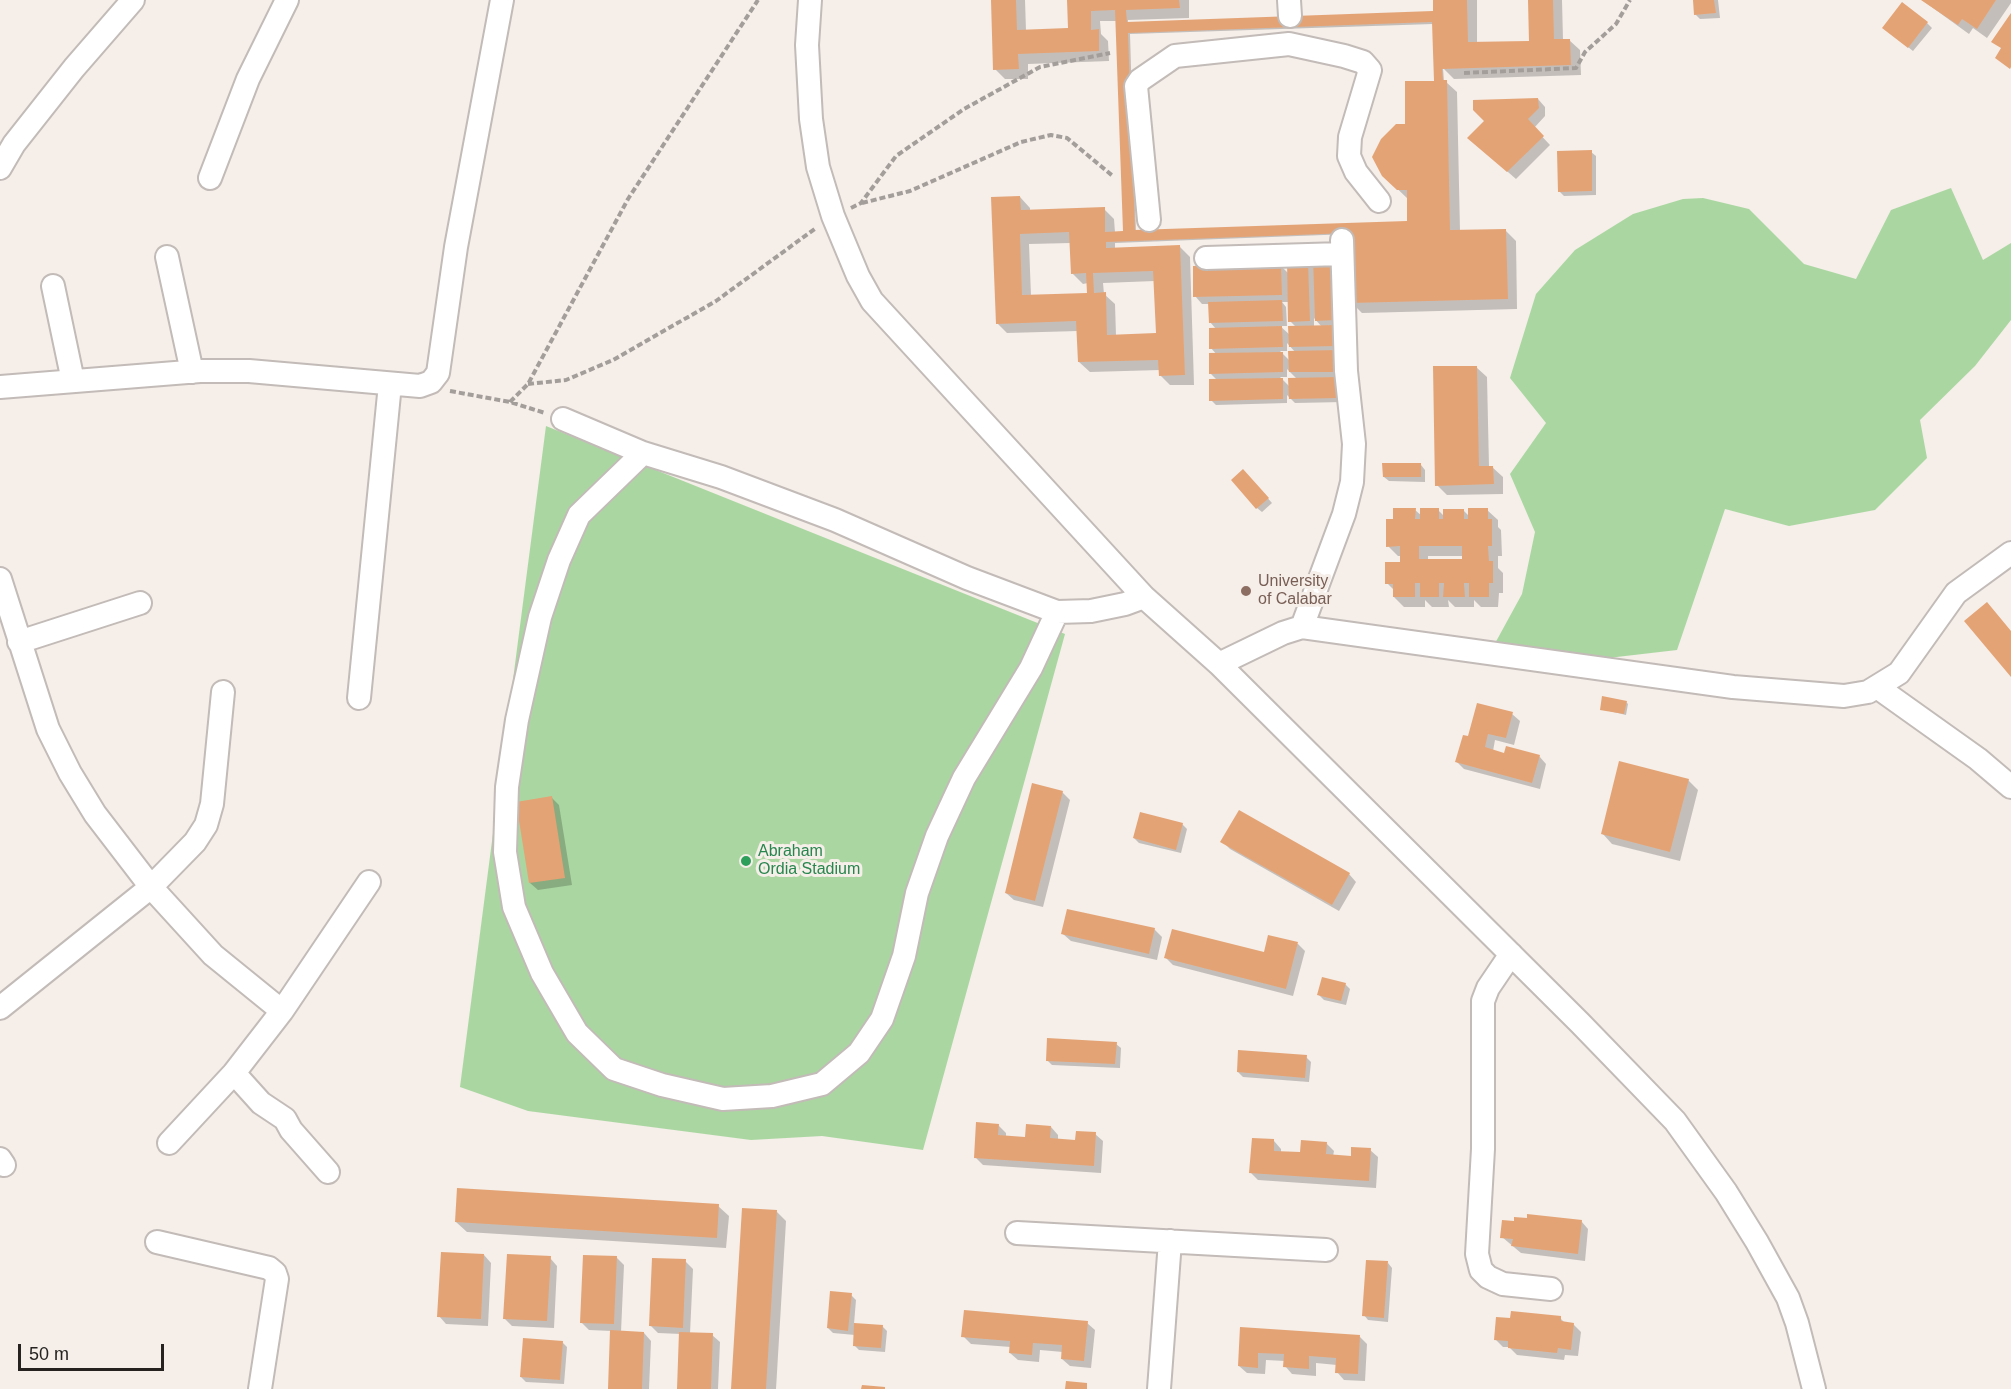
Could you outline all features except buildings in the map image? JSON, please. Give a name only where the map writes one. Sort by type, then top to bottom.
[{"type":"street","points":[[0,168],[14,144],[74,68],[133,0]]},
{"type":"street","points":[[210,178],[248,79],[286,0]]},
{"type":"street","points":[[0,387],[192,372],[249,371],[420,386],[431,382],[438,374],[456,247],[501,0]]},
{"type":"street","points":[[810,0],[807,45],[811,119],[818,167],[833,216],[858,276],[872,301],[1144,597],[1219,664],[1511,954],[1675,1121],[1726,1192],[1788,1298],[1814,1389]]},
{"type":"street","points":[[1149,220],[1136,87],[1140,80],[1174,56],[1289,22],[1344,56],[1363,62],[1370,70],[1350,137],[1349,156],[1356,172],[1379,201]]},
{"type":"street","points":[[1206,258],[1342,247],[1346,371],[1354,444],[1353,482],[1344,514],[1302,627]]},
{"type":"street","points":[[167,256],[192,372]]},
{"type":"street","points":[[53,286],[73,381]]},
{"type":"street","points":[[359,698],[390,384]]},
{"type":"street","points":[[563,420],[643,453],[732,481],[835,520],[967,578],[1057,612],[1091,611],[1125,604],[1144,597]]},
{"type":"street","points":[[643,453],[579,515],[559,560],[540,617],[517,720],[507,787],[505,852],[514,907],[542,973],[577,1033],[614,1069],[662,1085],[723,1099],[772,1096],[822,1084],[859,1053],[882,1019],[904,956],[917,893],[937,836],[964,778],[1031,668],[1057,612]]},
{"type":"street","points":[[1219,664],[1283,633],[1302,627],[1733,687],[1844,696],[1868,692],[1899,673],[1956,594],[2011,553]]},
{"type":"street","points":[[0,579],[48,729],[69,773],[95,814],[151,887],[213,955],[282,1011]]},
{"type":"street","points":[[19,642],[140,603]]},
{"type":"street","points":[[1877,687],[1978,759],[2011,787]]},
{"type":"street","points":[[0,1008],[151,887],[195,842],[206,825],[212,804],[223,692]]},
{"type":"street","points":[[169,1143],[234,1073],[282,1011],[369,882]]},
{"type":"street","points":[[1511,954],[1488,988],[1483,1001],[1483,1149],[1477,1254],[1481,1270],[1488,1277],[1503,1284],[1551,1289]]},
{"type":"street","points":[[234,1073],[261,1102],[285,1119],[291,1130],[328,1172]]},
{"type":"street","points":[[1017,1233],[1326,1250]]},
{"type":"street","points":[[1159,1389],[1170,1241]]},
{"type":"street","points":[[157,1242],[269,1268],[274,1274],[277,1279],[260,1389]]},
{"type":"path","points":[[510,402],[528,384],[628,199],[758,0]]},
{"type":"path","points":[[1464,74],[1576,69],[1585,52],[1616,24],[1630,0]]},
{"type":"path","points":[[861,203],[910,191],[1021,142],[1051,135],[1067,138],[1114,177]]},
{"type":"path","points":[[420,386],[510,402],[563,420]]},
{"type":"green space","points":[[1951,188],[1983,260],[2011,243],[2011,320],[1975,366],[1920,420],[1927,458],[1875,510],[1789,526],[1725,509],[1677,650],[1608,658],[1493,647],[1522,594],[1535,532],[1510,474],[1546,423],[1510,378],[1536,294],[1575,250],[1633,214],[1683,199],[1703,198],[1749,209],[1804,264],[1856,279],[1891,210]]},
{"type":"green space","name":"Abraham Ordia Stadium","points":[[546,426],[1065,634],[923,1150],[822,1136],[751,1140],[528,1111],[460,1087]]},
{"type":"place","name":"University of Calabar","points":[[1246,591]]},
{"type":"place","name":"Abraham Ordia Stadium","points":[[746,861]]}]
